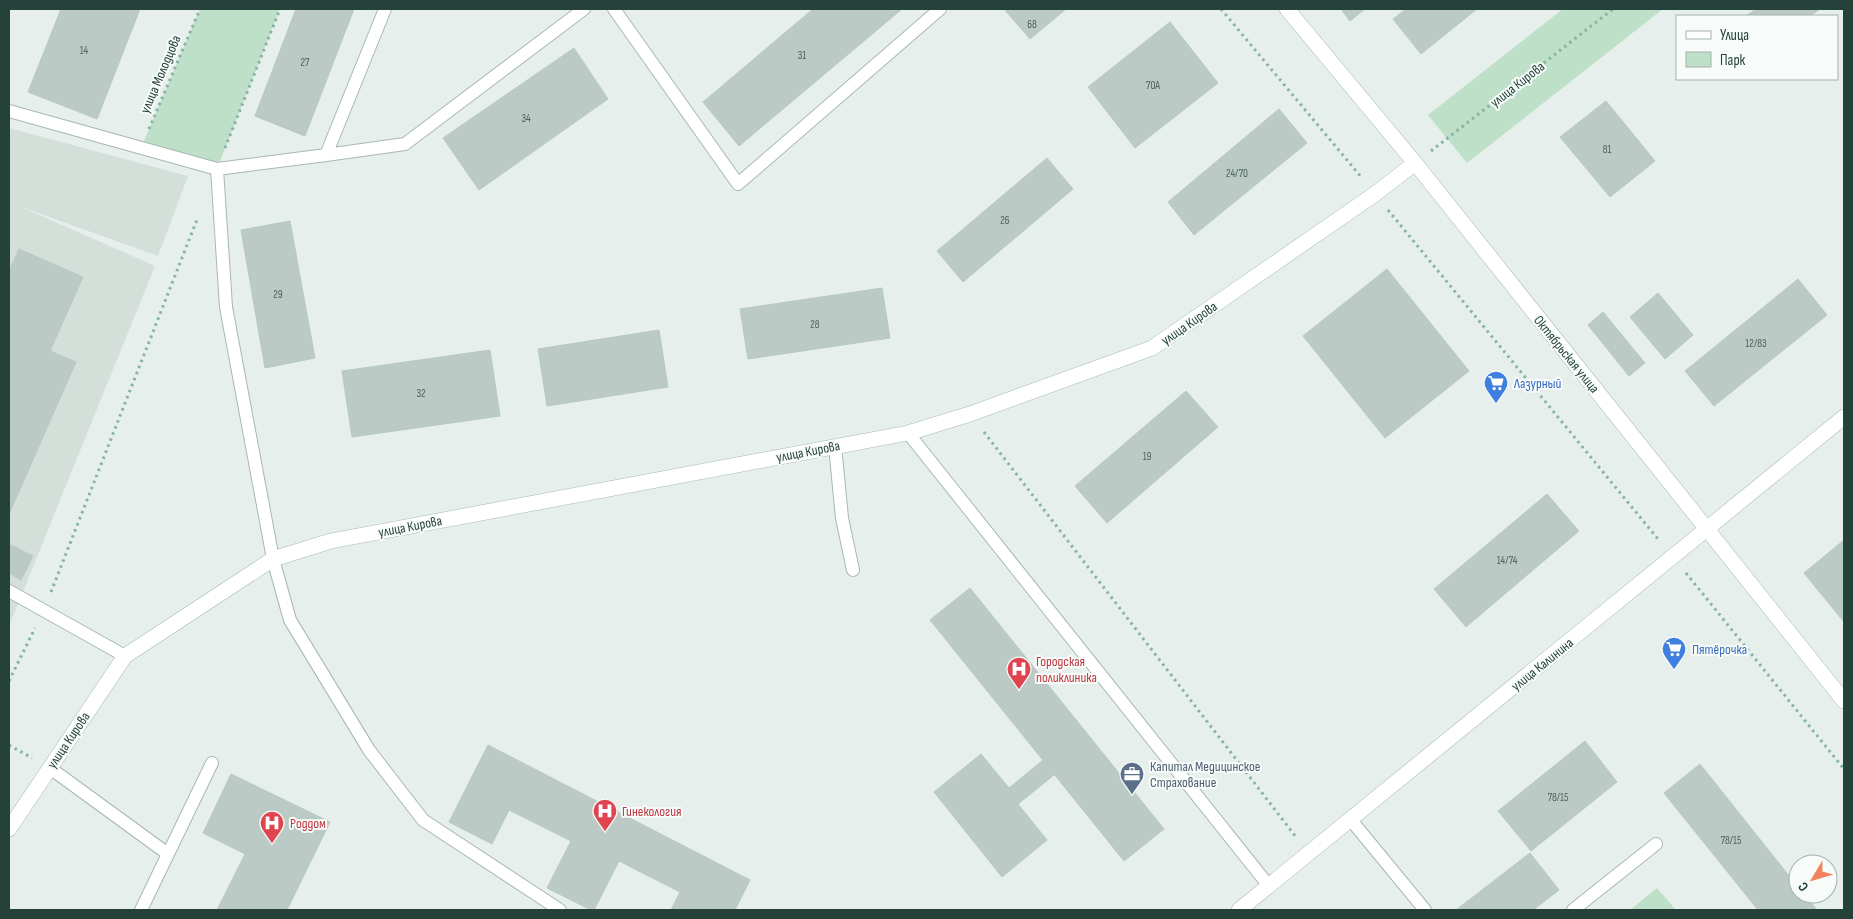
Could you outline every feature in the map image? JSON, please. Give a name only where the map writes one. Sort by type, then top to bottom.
[{"type":"main road","name":"Октябрьская улица","points":[[1287,9],[1415,164],[1844,701]]},
{"type":"main road","name":"улица Кирова","points":[[9,829],[125,656],[273,559],[331,541],[908,433],[970,414],[1152,348],[1375,194],[1415,164]]},
{"type":"main road","name":"улица Калинина","points":[[1239,910],[1707,530],[1844,416]]},
{"type":"lane","points":[[326,155],[385,9]]},
{"type":"lane","points":[[9,111],[217,169],[404,144],[584,9]]},
{"type":"lane","points":[[614,9],[738,184],[940,9]]},
{"type":"lane","points":[[217,169],[226,308],[273,559],[290,620],[369,750],[423,820],[560,910]]},
{"type":"lane","points":[[908,433],[1269,886]]},
{"type":"lane","points":[[835,446],[842,518],[853,570]]},
{"type":"lane","points":[[9,591],[125,656]]},
{"type":"lane","points":[[142,910],[212,764]]},
{"type":"lane","points":[[50,768],[168,854]]},
{"type":"lane","points":[[1351,820],[1425,910]]},
{"type":"lane","points":[[1573,910],[1656,844]]},
{"type":"path","name":"улица Молодцова","points":[[141,148],[200,9]]},
{"type":"path","points":[[217,169],[280,9]]},
{"type":"path","points":[[1221,9],[1673,557],[1844,769]]},
{"type":"path","name":"улица Кирова","points":[[1415,164],[1612,9]]},
{"type":"path","points":[[9,681],[44,610],[199,215]]},
{"type":"path","points":[[970,414],[1309,854]]},
{"type":"shaded area","points":[[9,128],[188,176],[158,256],[21,207],[155,266],[9,626]]},
{"type":"green space","points":[[200,9],[280,9],[217,169],[141,148]]},
{"type":"green space","points":[[1563,9],[1663,9],[1467,163],[1428,115]]},
{"type":"green space","points":[[1657,888],[1676,910],[1630,910]]},
{"type":"building","points":[[61,9],[140,9],[97,119],[28,92]]},
{"type":"building","points":[[296,9],[354,9],[305,136],[255,116]]},
{"type":"building","points":[[813,9],[902,9],[739,146],[703,102]]},
{"type":"building","points":[[1004,9],[1066,9],[1030,39]]},
{"type":"building","points":[[1341,9],[1365,9],[1350,21]]},
{"type":"building","points":[[1406,9],[1477,9],[1421,54],[1393,19]]},
{"type":"building","points":[[1756,9],[1820,9],[1811,15],[1747,15]]},
{"type":"building","points":[[1170,22],[1218,83],[1135,148],[1088,87]]},
{"type":"building","points":[[574,48],[608,99],[479,190],[443,138]]},
{"type":"building","points":[[1606,101],[1655,161],[1610,197],[1560,137]]},
{"type":"building","points":[[1279,109],[1307,143],[1194,235],[1168,202]]},
{"type":"building","points":[[1047,158],[1073,189],[963,282],[937,251]]},
{"type":"building","points":[[290,221],[315,358],[265,368],[241,230]]},
{"type":"building","points":[[19,249],[83,277],[50,351],[76,362],[10,512],[9,271]]},
{"type":"building","points":[[1387,269],[1469,371],[1385,438],[1303,336]]},
{"type":"building","points":[[1798,279],[1827,315],[1714,406],[1685,371]]},
{"type":"building","points":[[882,288],[890,338],[748,359],[740,309]]},
{"type":"building","points":[[1658,293],[1693,335],[1665,359],[1630,317]]},
{"type":"building","points":[[1603,312],[1645,363],[1629,376],[1588,325]]},
{"type":"building","points":[[659,330],[668,387],[547,406],[538,349]]},
{"type":"building","points":[[490,350],[500,416],[352,437],[342,371]]},
{"type":"building","points":[[1186,391],[1218,427],[1107,523],[1075,486]]},
{"type":"building","points":[[1547,494],[1579,531],[1466,627],[1434,589]]},
{"type":"building","points":[[1844,540],[1844,622],[1804,573]]},
{"type":"building","points":[[9,544],[33,556],[21,580],[9,573]]},
{"type":"building","name":"Городская поликлиника","points":[[970,588],[1164,829],[1124,861],[930,620]]},
{"type":"building","points":[[1585,741],[1617,782],[1531,851],[1498,811]]},
{"type":"building","name":"Гинекология","points":[[488,745],[750,880],[735,910],[671,910],[680,892],[619,861],[594,910],[547,888],[571,841],[509,810],[492,844],[449,822]]},
{"type":"building","points":[[981,754],[1009,788],[1043,760],[1054,775],[1018,804],[1047,840],[1002,877],[934,792]]},
{"type":"building","points":[[1700,764],[1788,874],[1788,904],[1812,904],[1817,910],[1758,910],[1664,793]]},
{"type":"building","name":"Роддом","points":[[231,774],[330,822],[287,910],[217,910],[245,854],[203,833]]},
{"type":"building","points":[[1530,853],[1559,890],[1533,910],[1456,910]]},
{"type":"place","name":"Лазурный","points":[[1496,404]]},
{"type":"place","name":"Пятёрочка","points":[[1674,670]]},
{"type":"place","name":"Городская поликлиника","points":[[1019,690]]},
{"type":"place","name":"Капитал Медицинское Страхование","points":[[1132,795]]},
{"type":"place","name":"Гинекология","points":[[605,832]]},
{"type":"place","name":"Роддом","points":[[272,844]]}]
